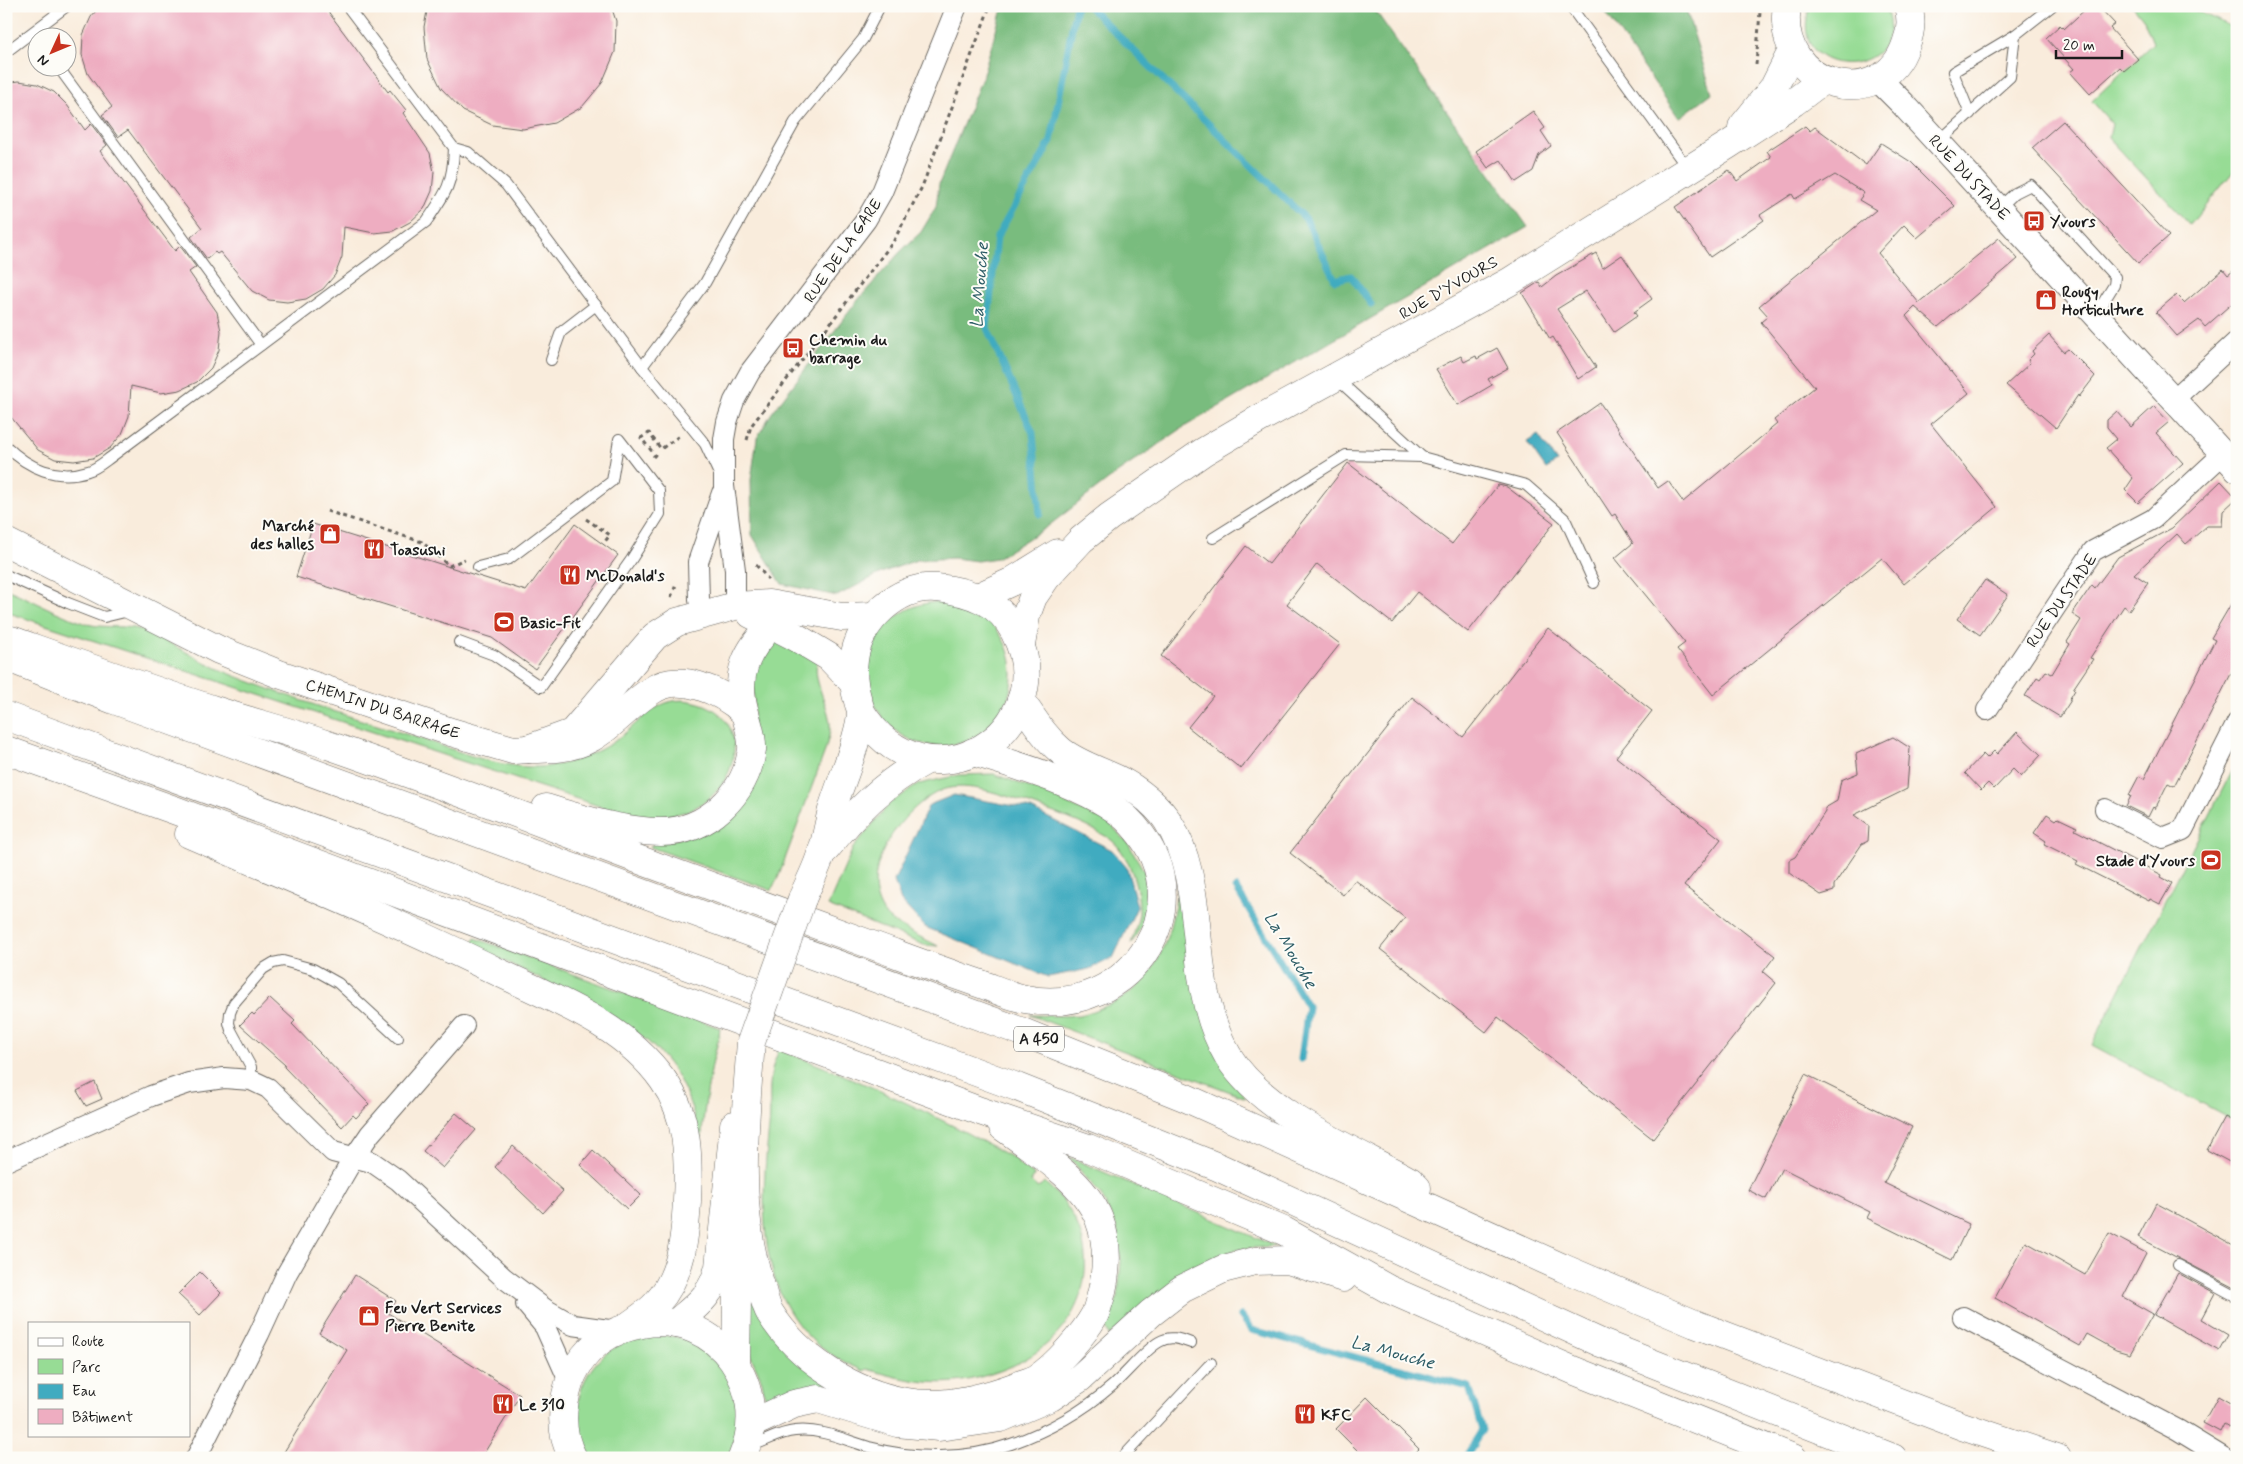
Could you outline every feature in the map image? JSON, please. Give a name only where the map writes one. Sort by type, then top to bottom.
[{"type":"main road","points":[[1787,6],[1785,19],[1786,36],[1792,51],[1805,68],[1823,80],[1850,85],[1864,83],[1877,78],[1898,61],[1909,36],[1916,12]]},
{"type":"main road","points":[[1728,145],[1774,87],[1792,51]]},
{"type":"main road","name":"RUE D'YVOURS","points":[[1081,540],[1109,517],[1204,452],[1335,377],[1509,282],[1728,145],[1794,102],[1823,80]]},
{"type":"main road","points":[[978,597],[1011,582],[1081,540]]},
{"type":"main road","points":[[1022,645],[1026,616],[1033,597],[1046,578],[1081,540]]},
{"type":"main road","name":"CHEMIN DU BARRAGE","points":[[6,542],[219,650],[279,674],[513,750],[528,749],[572,733],[655,636],[677,622],[703,613],[735,606],[769,604],[842,616],[874,616]]},
{"type":"main road","points":[[929,587],[954,590],[978,597],[997,608],[1011,624],[1022,645],[1026,664],[1026,682],[1021,701],[1009,724],[996,739],[974,752],[950,761],[925,760],[902,753],[888,744],[871,728],[861,712],[853,682],[854,659],[860,638],[874,616],[890,603],[909,592],[929,587]]},
{"type":"main road","points":[[735,606],[773,624],[829,658],[853,682]]},
{"type":"main road","points":[[6,639],[217,711],[323,743],[566,814],[639,831],[663,832],[687,827],[707,818],[724,806],[738,789],[752,749],[750,728],[744,712],[741,693],[741,676],[747,655],[758,639],[773,624],[797,610]]},
{"type":"main road","name":"A 450","points":[[6,657],[170,721],[1020,1032],[1184,1097],[1445,1216],[1695,1324],[1962,1426],[2057,1458]]},
{"type":"main road","points":[[528,749],[561,748],[591,738],[652,689],[674,683],[698,684],[734,702],[744,712]]},
{"type":"main road","points":[[1021,701],[1047,738],[1062,752],[1131,788],[1152,803],[1167,820],[1186,863],[1201,971],[1209,1006],[1218,1034],[1229,1056],[1246,1080],[1268,1099],[1313,1129],[1410,1181],[1445,1216]]},
{"type":"main road","points":[[675,1324],[710,1292],[715,1282],[719,1267],[739,1090],[751,1042],[802,899],[820,856],[832,809],[856,738],[861,712]]},
{"type":"main road","points":[[6,716],[1017,1087],[1218,1167],[1601,1343],[1893,1458]]},
{"type":"main road","points":[[323,743],[917,962],[1026,999],[1074,1000],[1116,981],[1136,966],[1151,943],[1161,916],[1164,891],[1158,864],[1146,839],[1125,817],[1097,797],[974,752]]},
{"type":"main road","points":[[16,754],[187,815],[980,1111],[1088,1148],[1284,1231],[1388,1289],[1575,1371],[1793,1458]]},
{"type":"main road","points":[[16,754],[149,817],[440,943],[606,1026],[628,1041],[664,1080],[678,1104],[686,1136],[688,1164],[685,1230],[678,1266],[668,1287],[656,1303],[622,1329],[593,1347],[580,1363],[570,1381],[564,1398],[563,1417],[565,1435],[573,1458]]},
{"type":"main road","points":[[820,856],[850,819],[889,782],[925,760]]},
{"type":"main road","points":[[751,1042],[743,1149],[748,1234],[755,1267],[769,1312],[793,1342],[824,1368],[863,1389],[906,1402],[954,1403],[1001,1391],[1037,1378],[1069,1350],[1095,1315],[1105,1282],[1106,1245],[1099,1218],[1079,1188],[1054,1164],[980,1111]]},
{"type":"main road","points":[[733,1139],[739,1237],[736,1365]]},
{"type":"main road","points":[[745,1449],[794,1404],[818,1399],[897,1423],[939,1427],[1001,1418],[1051,1397],[1080,1378],[1151,1313],[1182,1289],[1223,1269],[1255,1260],[1288,1260],[1351,1281],[1388,1289]]},
{"type":"main road","points":[[622,1329],[654,1322],[675,1324],[706,1336],[726,1352],[736,1365],[749,1393],[745,1449]]},
{"type":"street","name":"RUE DE LA GARE","points":[[735,606],[735,570],[724,486],[724,439],[734,401],[750,372],[866,220],[882,192],[957,6]]},
{"type":"street","name":"RUE DU STADE","points":[[1877,78],[2230,461],[2153,520],[2093,550],[1987,710]]},
{"type":"street","points":[[2174,399],[2237,341]]},
{"type":"street","name":"RUE DE LA GARE","points":[[703,613],[699,600],[698,562],[724,486]]},
{"type":"street","points":[[2104,809],[2163,838],[2183,830],[2237,723]]},
{"type":"street","points":[[196,1458],[288,1273],[353,1159],[370,1134],[464,1026]]},
{"type":"street","points":[[6,1161],[151,1096],[189,1083],[224,1078],[251,1080],[268,1088],[333,1152],[353,1159],[372,1162],[398,1180],[504,1278],[552,1313],[573,1325],[622,1329]]},
{"type":"street","points":[[504,1278],[545,1327],[570,1381]]},
{"type":"street","points":[[1963,1318],[2178,1430],[2224,1458]]},
{"type":"lane","points":[[44,28],[67,6]]},
{"type":"lane","points":[[348,6],[454,148],[468,152],[506,185],[642,367],[705,444],[724,486]]},
{"type":"lane","points":[[642,367],[705,284],[795,122],[863,39],[880,6]]},
{"type":"lane","points":[[1570,6],[1688,170]]},
{"type":"lane","points":[[1970,114],[1952,72],[2015,35],[2052,6]]},
{"type":"lane","points":[[1938,142],[2010,77],[2015,35]]},
{"type":"lane","points":[[6,52],[28,40]]},
{"type":"lane","points":[[65,78],[261,345]]},
{"type":"lane","points":[[6,446],[20,460],[40,471],[67,474],[89,471],[111,457],[426,222],[444,195],[453,173],[454,148]]},
{"type":"lane","points":[[1999,209],[2015,193],[2031,185],[2115,277],[2114,285],[2096,314]]},
{"type":"lane","points":[[551,360],[561,332],[596,305]]},
{"type":"lane","points":[[1335,377],[1422,456]]},
{"type":"lane","points":[[459,642],[494,655],[541,687],[631,560],[660,514],[659,491],[619,439],[612,481],[509,559],[478,567]]},
{"type":"lane","points":[[1213,538],[1346,455],[1422,456],[1526,485],[1565,519],[1594,583]]},
{"type":"lane","points":[[6,575],[68,603],[104,616],[140,609]]},
{"type":"lane","points":[[251,1080],[251,1067],[231,1030],[229,1023],[230,1013],[234,1003],[263,969],[273,963],[283,961],[313,969],[338,983],[398,1038]]},
{"type":"lane","points":[[2178,1265],[2237,1297]]},
{"type":"lane","points":[[745,1449],[794,1431],[814,1431],[890,1452],[922,1455],[970,1454],[1000,1448],[1057,1425],[1082,1409],[1112,1386],[1159,1342],[1176,1337],[1191,1344]]},
{"type":"lane","points":[[1122,1458],[1211,1363]]},
{"type":"path","points":[[746,445],[751,426],[893,242],[922,187],[990,6]]},
{"type":"path","points":[[1755,73],[1761,6]]},
{"type":"path","points":[[640,467],[655,455],[641,438],[649,433],[661,449],[692,427]]},
{"type":"path","points":[[327,511],[422,542],[449,566],[468,557]]},
{"type":"path","points":[[581,515],[610,536],[603,544]]},
{"type":"path","points":[[669,601],[673,595]]},
{"type":"green space","points":[[1003,6],[1372,6],[1528,227],[1184,427],[1117,473],[1047,527],[997,558],[977,561],[954,558],[917,560],[881,573],[837,596],[782,584],[752,535],[751,480],[757,438],[771,414],[858,300],[900,252],[921,232],[936,207],[939,184],[982,78]]},
{"type":"green space","points":[[1601,6],[1685,6],[1712,93],[1679,118]]},
{"type":"green space","points":[[1810,6],[1885,6],[1889,30],[1882,48],[1867,59],[1849,63],[1830,60],[1815,50],[1807,32]]},
{"type":"green space","points":[[2133,6],[2186,6],[2237,29],[2237,167],[2190,225],[2109,138],[2112,124],[2092,101],[2153,43],[2144,20]]},
{"type":"green space","points":[[6,589],[87,624],[145,631],[223,671],[248,681],[323,708],[492,762],[544,767],[574,760],[612,743],[660,706],[682,700],[695,702],[712,709],[724,718],[731,731],[734,745],[733,760],[728,775],[719,788],[707,800],[684,812],[659,816],[608,809],[6,612]]},
{"type":"green space","points":[[940,602],[967,608],[980,614],[991,623],[1000,634],[1006,647],[1012,674],[1006,701],[1000,714],[991,725],[980,734],[967,740],[940,746],[913,740],[900,734],[889,725],[880,714],[874,701],[868,674],[874,647],[880,634],[889,623],[900,614],[913,608]]},
{"type":"green space","points":[[774,637],[818,657],[816,674],[830,727],[825,751],[778,878],[771,890],[650,847],[653,844],[709,832],[727,822],[746,800],[754,706],[753,672]]},
{"type":"green space","name":"Stade d'Yvours","points":[[2237,761],[2237,1123],[2092,1045]]},
{"type":"green space","points":[[994,774],[1039,791],[1109,823],[1128,843],[1144,871],[1148,898],[1144,921],[1131,944],[1138,922],[1138,894],[1132,871],[1115,843],[1107,837],[1068,818],[1007,796],[974,788],[962,787],[942,790],[927,799],[898,826],[879,862],[875,881],[877,899],[886,916],[903,928],[938,946],[924,945],[828,906],[853,848],[890,803],[919,784],[959,775]]},
{"type":"green space","points":[[1178,887],[1234,1083],[1246,1098],[1030,1015],[1067,1016],[1082,1014],[1120,999],[1136,988],[1158,960],[1170,925]]},
{"type":"green space","points":[[475,938],[720,1028],[706,1100],[701,1150],[694,1115],[684,1089],[669,1064],[656,1049],[610,1015],[472,945]]},
{"type":"green space","points":[[779,1050],[871,1087],[930,1114],[989,1145],[1018,1161],[1018,1164],[1034,1175],[1031,1182],[1038,1188],[1044,1182],[1063,1201],[1076,1222],[1083,1245],[1085,1268],[1082,1291],[1072,1313],[1058,1333],[1038,1351],[1023,1361],[972,1379],[945,1383],[906,1379],[867,1369],[864,1371],[830,1354],[812,1340],[794,1318],[781,1294],[772,1268],[766,1240],[764,1184],[770,1117],[770,1080]]},
{"type":"green space","points":[[1069,1157],[1275,1246],[1238,1250],[1199,1265],[1167,1287],[1109,1336],[1105,1325],[1118,1297],[1121,1261],[1117,1228],[1101,1195]]},
{"type":"green space","points":[[746,1293],[832,1389],[801,1388],[786,1392],[772,1399],[765,1396],[762,1381],[749,1352]]},
{"type":"green space","points":[[652,1334],[678,1337],[703,1347],[728,1373],[740,1414],[728,1458],[587,1458],[581,1443],[577,1410],[585,1380],[593,1366],[619,1345]]},
{"type":"water","points":[[1538,435],[1557,462],[1546,469],[1527,442]]},
{"type":"water","points":[[954,795],[1031,809],[1112,850],[1127,868],[1137,907],[1113,958],[1089,969],[1048,977],[925,927],[901,901],[894,881],[929,805]]},
{"type":"building","points":[[100,6],[324,6],[388,92],[390,90],[406,110],[403,113],[430,153],[434,172],[432,191],[424,209],[410,222],[393,231],[374,233],[344,227],[342,257],[335,275],[323,289],[306,299],[287,302],[269,300],[252,291],[220,252],[217,254],[215,252],[207,259],[191,237],[202,228],[128,130],[118,137],[102,115],[112,107],[88,74],[82,55],[83,35],[91,17]]},
{"type":"building","points":[[428,6],[611,6],[616,21],[615,52],[602,83],[582,107],[554,123],[523,129],[492,125],[463,111],[441,88],[427,59],[424,27]]},
{"type":"building","points":[[2089,6],[2098,6],[2115,24],[2110,28],[2138,59],[2124,71],[2120,67],[2090,94],[2070,72],[2074,69],[2046,38],[2060,25],[2064,29]]},
{"type":"building","points":[[19,81],[37,84],[54,92],[67,105],[85,130],[91,124],[107,145],[100,151],[175,251],[180,246],[196,267],[189,272],[217,312],[221,331],[219,350],[211,368],[197,382],[180,390],[161,393],[131,386],[129,416],[122,434],[110,448],[93,458],[74,461],[55,459],[38,450],[6,411],[6,83]]},
{"type":"building","points":[[1533,111],[1545,128],[1541,131],[1551,146],[1539,155],[1533,171],[1516,182],[1501,160],[1488,168],[1476,151]]},
{"type":"building","points":[[2063,121],[2169,236],[2138,263],[2032,148]]},
{"type":"building","points":[[1805,126],[1810,131],[1815,127],[1866,165],[1881,143],[1911,162],[1955,206],[1917,238],[1904,225],[1878,253],[1919,303],[1999,238],[2018,259],[1938,327],[1915,307],[1906,316],[1969,393],[1931,424],[1997,507],[1904,584],[1882,558],[1713,695],[1677,649],[1685,643],[1615,558],[1633,543],[1615,514],[1612,516],[1557,433],[1600,403],[1658,488],[1668,481],[1683,502],[1777,424],[1774,420],[1815,387],[1761,322],[1768,316],[1759,306],[1876,210],[1859,200],[1864,193],[1835,175],[1795,199],[1792,194],[1760,215],[1764,220],[1710,257],[1675,207],[1729,170],[1737,181],[1771,157],[1767,151]]},
{"type":"building","points":[[1596,253],[1603,268],[1622,255],[1652,299],[1634,312],[1637,316],[1614,332],[1586,291],[1557,309],[1596,367],[1578,379],[1553,337],[1550,339],[1522,293],[1539,282],[1542,287],[1556,276]]},
{"type":"building","points":[[2237,268],[2237,299],[2205,327],[2199,320],[2177,336],[2156,312],[2176,295],[2184,303],[2223,269],[2228,275]]},
{"type":"building","points":[[2049,335],[2064,352],[2068,349],[2095,376],[2079,397],[2078,395],[2056,428],[2006,385],[2030,363],[2028,360],[2034,354],[2032,351]]},
{"type":"building","points":[[1497,348],[1508,368],[1488,379],[1492,385],[1458,405],[1436,369],[1461,356],[1464,362],[1476,356],[1477,359]]},
{"type":"building","points":[[2154,406],[2169,422],[2156,433],[2183,463],[2138,503],[2125,490],[2133,478],[2106,448],[2117,439],[2107,427],[2107,420],[2117,411],[2131,427]]},
{"type":"building","points":[[1348,463],[1452,544],[1498,485],[1507,487],[1554,523],[1468,632],[1417,592],[1392,623],[1317,564],[1287,604],[1340,644],[1241,769],[1188,727],[1213,696],[1161,656],[1246,546],[1269,564]]},
{"type":"building","points":[[2221,481],[2237,498],[2223,511],[2222,526],[2207,526],[2186,544],[2177,534],[2134,574],[2148,583],[2129,610],[2124,606],[2090,658],[2093,659],[2073,689],[2075,690],[2069,700],[2071,700],[2060,717],[2025,696],[2037,677],[2040,679],[2046,671],[2052,674],[2070,644],[2067,642],[2081,620],[2072,614],[2092,585],[2095,588],[2118,557],[2172,528]]},
{"type":"building","points":[[313,524],[526,591],[575,524],[618,555],[535,669],[492,638],[296,577]]},
{"type":"building","points":[[1985,580],[2008,595],[1980,635],[1957,619]]},
{"type":"building","points":[[2237,594],[2237,662],[2174,786],[2168,783],[2155,809],[2153,807],[2148,817],[2126,806],[2131,796],[2129,795],[2139,776],[2144,779],[2215,640],[2211,638]]},
{"type":"building","points":[[1548,628],[1652,711],[1616,757],[1721,839],[1684,886],[1775,956],[1763,972],[1776,983],[1653,1139],[1498,1017],[1486,1032],[1380,949],[1405,918],[1355,880],[1343,895],[1290,853],[1412,697],[1463,737]]},
{"type":"building","points":[[2017,732],[2041,755],[2021,777],[2013,769],[1994,789],[1988,783],[1981,790],[1965,773],[1983,754],[1987,758],[1994,751],[1997,754]]},
{"type":"building","points":[[1893,737],[1910,748],[1907,789],[1854,815],[1869,826],[1868,841],[1862,844],[1834,885],[1834,891],[1821,895],[1789,873],[1789,860],[1795,857],[1825,812],[1825,808],[1837,801],[1841,780],[1858,773],[1856,754]]},
{"type":"building","points":[[2047,814],[2056,820],[2058,818],[2077,827],[2075,830],[2162,875],[2161,877],[2172,883],[2160,904],[2150,899],[2149,901],[2076,864],[2078,861],[2044,844],[2046,841],[2034,833]]},
{"type":"building","points":[[270,998],[295,1021],[292,1024],[369,1104],[356,1118],[353,1115],[342,1127],[284,1067],[285,1065],[240,1025],[252,1013],[254,1015]]},
{"type":"building","points":[[1805,1074],[1912,1127],[1884,1183],[1969,1224],[1952,1260],[1867,1218],[1870,1212],[1782,1168],[1766,1199],[1748,1190]]},
{"type":"building","points":[[95,1082],[102,1099],[86,1106],[77,1091]]},
{"type":"building","points":[[456,1113],[476,1130],[443,1168],[423,1151]]},
{"type":"building","points":[[2225,1117],[2237,1123],[2237,1166],[2207,1150]]},
{"type":"building","points":[[513,1146],[563,1191],[543,1213],[495,1167]]},
{"type":"building","points":[[593,1150],[641,1195],[627,1209],[580,1165]]},
{"type":"building","points":[[2156,1203],[2237,1247],[2237,1289],[2138,1237]]},
{"type":"building","points":[[2109,1233],[2146,1253],[2123,1297],[2153,1314],[2130,1354],[2116,1350],[2087,1334],[2080,1346],[1995,1298],[2026,1242],[2085,1275]]},
{"type":"building","points":[[200,1272],[221,1293],[200,1315],[178,1294]]},
{"type":"building","points":[[2178,1273],[2215,1293],[2201,1319],[2228,1335],[2219,1351],[2154,1315]]},
{"type":"building","points":[[355,1275],[396,1301],[388,1313],[520,1395],[481,1458],[293,1458],[284,1452],[347,1350],[319,1333]]},
{"type":"building","points":[[2218,1396],[2237,1407],[2237,1414],[2229,1427],[2224,1424],[2220,1432],[2203,1423]]},
{"type":"building","points":[[1367,1397],[1419,1449],[1410,1458],[1365,1458],[1336,1429]]},
{"type":"waterway","name":"La Mouche","points":[[1040,514],[1033,433],[987,328],[997,237],[1051,141],[1076,6]]},
{"type":"waterway","points":[[1088,6],[1306,219],[1335,280],[1351,276],[1371,304]]},
{"type":"waterway","name":"La Mouche","points":[[1236,888],[1308,1007],[1301,1059]]},
{"type":"waterway","name":"La Mouche","points":[[1241,1316],[1252,1330],[1469,1387],[1482,1430],[1465,1458]]},
{"type":"place","name":"Yvours","points":[[2034,221]]},
{"type":"place","name":"Rougy Horticulture","points":[[2046,300]]},
{"type":"place","name":"Chemin du barrage","points":[[793,348]]},
{"type":"place","name":"Marché des halles","points":[[330,534]]},
{"type":"place","name":"Toasushi","points":[[374,549]]},
{"type":"place","name":"McDonald's","points":[[570,575]]},
{"type":"place","name":"Basic-Fit","points":[[504,622]]},
{"type":"place","name":"Stade d'Yvours","points":[[2211,860]]},
{"type":"place","name":"Feu Vert Services Pierre Benite","points":[[369,1316]]},
{"type":"place","name":"Le 310","points":[[503,1404]]},
{"type":"place","name":"KFC","points":[[1305,1414]]}]
